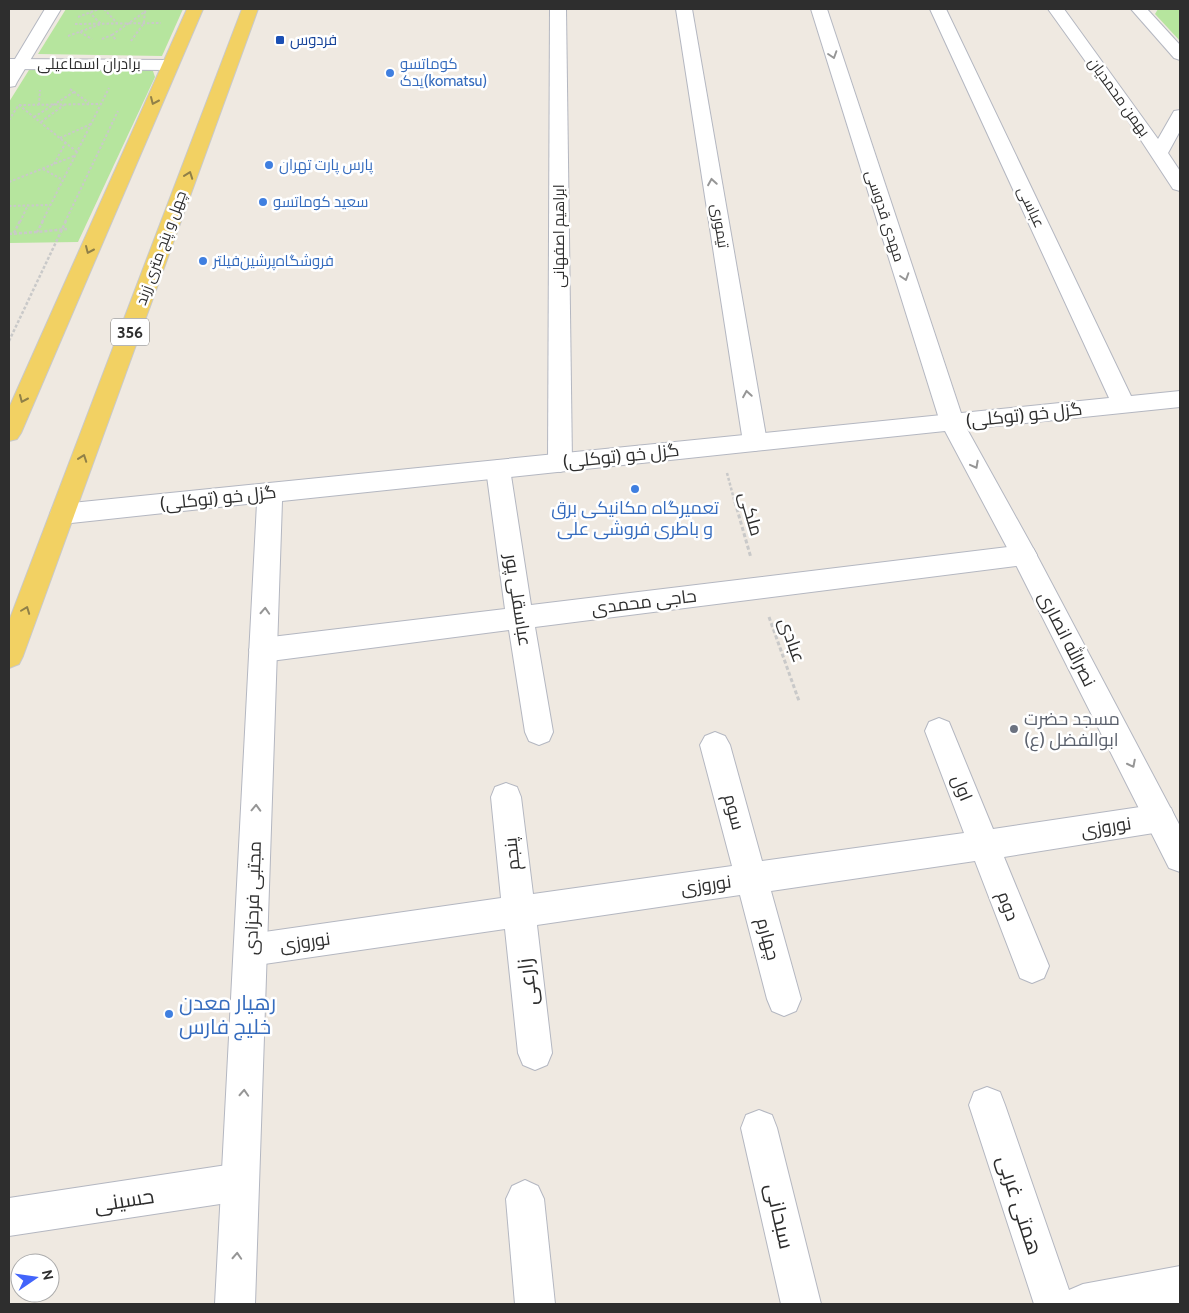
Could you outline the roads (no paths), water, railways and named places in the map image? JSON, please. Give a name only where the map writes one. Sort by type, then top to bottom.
[{"type":"main road","points":[[9,433],[195,9]]},
{"type":"main road","name":"چهل و پنج متری زرند","points":[[9,656],[250,9]]},
{"type":"street","points":[[9,82],[14,64],[53,9]]},
{"type":"street","name":"ابراهیم اصفهانی","points":[[558,9],[560,462]]},
{"type":"street","name":"تیموری","points":[[684,9],[755,442]]},
{"type":"street","name":"مهدی قدوسی","points":[[818,9],[952,422]]},
{"type":"street","name":"عباسی","points":[[938,9],[1123,404]]},
{"type":"street","name":"بهمن محمدیان","points":[[1056,9],[1160,152],[1180,185]]},
{"type":"street","points":[[1138,9],[1180,55]]},
{"type":"street","name":"برادران اسماعیلی","points":[[14,64],[121,59],[140,64],[170,65]]},
{"type":"street","points":[[1160,152],[1180,115]]},
{"type":"street","name":"گزل خو (توکلی)","points":[[62,514],[1180,399]]},
{"type":"street","name":"نصرالله انصاری","points":[[952,422],[1024,555],[1180,857]]},
{"type":"street","name":"عباسقلی پور","points":[[498,469],[539,732]]},
{"type":"street","name":"مجتبی فرحزادی","points":[[235,1304],[270,492]]},
{"type":"street","name":"حاجی محمدی","points":[[263,650],[1024,555]]},
{"type":"street","name":"اول","points":[[940,731],[984,845]]},
{"type":"street","name":"سوم","points":[[715,745],[752,879]]},
{"type":"street","name":"پنجم","points":[[506,797],[518,912]]},
{"type":"street","name":"نوروزی","points":[[250,950],[752,879],[1160,818]]},
{"type":"street","name":"دوم","points":[[984,845],[1032,966]]},
{"type":"street","name":"چهارم","points":[[752,879],[784,998]]},
{"type":"street","name":"زارعی","points":[[518,912],[535,1053]]},
{"type":"street","name":"همتی غربی","points":[[987,1105],[1054,1304]]},
{"type":"street","name":"سبحانی","points":[[759,1128],[801,1304]]},
{"type":"street","name":"حسینی","points":[[9,1217],[240,1182]]},
{"type":"street","points":[[525,1199],[535,1304]]},
{"type":"street","points":[[1083,1304],[1180,1286]]},
{"type":"place","name":"فردوس","points":[[280,40]]},
{"type":"place","name":"کوماتسو یدک(komatsu)","points":[[390,73]]},
{"type":"place","name":"پارس پارت تهران","points":[[269,165]]},
{"type":"place","name":"سعید کوماتسو","points":[[263,202]]},
{"type":"place","name":"فروشگاه‌پرشین‌فیلتر","points":[[203,261]]},
{"type":"place","name":"تعمیرگاه مکانیکی برق و باطری فروشی علی","points":[[635,489]]},
{"type":"place","name":"مسجد حضرت ابوالفضل (ع)","points":[[1014,729]]},
{"type":"place","name":"رهیار معدن خلیج فارس","points":[[169,1014]]}]
